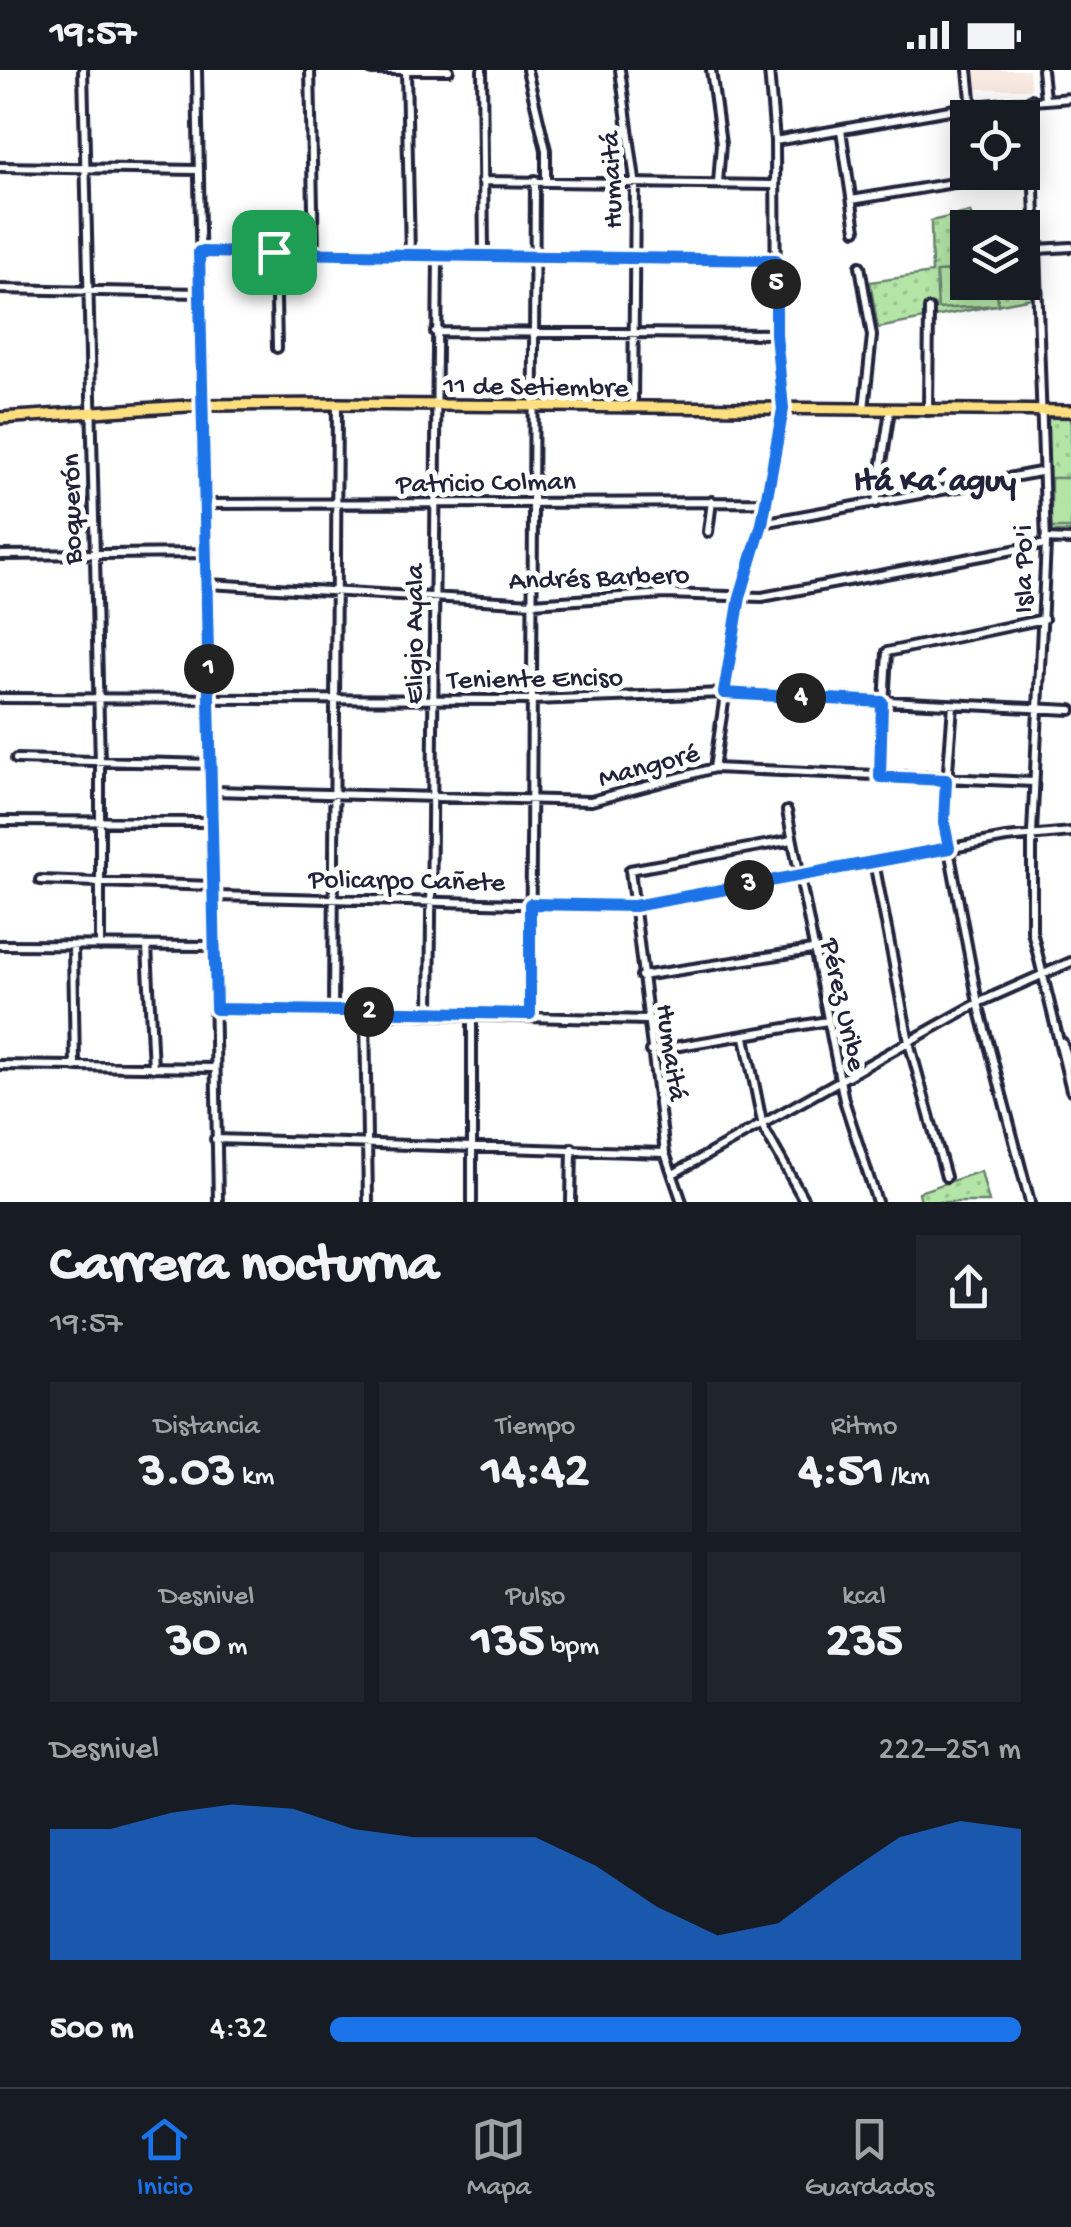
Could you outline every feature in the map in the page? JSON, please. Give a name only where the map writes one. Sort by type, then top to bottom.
[{"type":"main road","name":"11 de Setiembre","points":[[0,418],[203,405],[337,404],[1071,411]]},
{"type":"street","name":"Boquerón","points":[[83,70],[100,763],[100,946]]},
{"type":"street","points":[[197,70],[218,1202]]},
{"type":"street","points":[[310,70],[314,253]]},
{"type":"street","points":[[372,70],[449,70]]},
{"type":"street","points":[[482,70],[484,254]]},
{"type":"street","points":[[527,70],[546,150],[546,180]]},
{"type":"street","name":"Humaitá","points":[[620,70],[635,180],[633,408]]},
{"type":"street","points":[[711,70],[721,144],[718,183]]},
{"type":"street","points":[[714,768],[740,597],[762,524],[783,409],[776,334],[775,141],[769,70]]},
{"type":"street","points":[[968,70],[971,100]]},
{"type":"street","points":[[1042,70],[1045,99]]},
{"type":"street","points":[[406,71],[410,254]]},
{"type":"street","points":[[1022,100],[1071,98]]},
{"type":"street","name":"Isla Po'i","points":[[1030,99],[1036,210]]},
{"type":"street","points":[[775,141],[950,110]]},
{"type":"street","points":[[842,130],[856,230]]},
{"type":"street","points":[[0,166],[199,170]]},
{"type":"street","points":[[530,1014],[536,180]]},
{"type":"street","points":[[482,181],[635,180],[773,185]]},
{"type":"street","points":[[852,200],[950,181]]},
{"type":"street","points":[[1040,249],[1071,247]]},
{"type":"street","points":[[199,252],[776,260]]},
{"type":"street","points":[[274,252],[277,348]]},
{"type":"street","name":"Eligio Ayala","points":[[430,1014],[438,256]]},
{"type":"street","points":[[860,266],[872,336],[864,409]]},
{"type":"street","points":[[0,289],[200,293]]},
{"type":"street","name":"Isla Po'i","points":[[1039,300],[1040,472],[1046,542],[1032,834],[1032,931],[1071,1090]]},
{"type":"street","points":[[928,412],[929,309]]},
{"type":"street","points":[[435,332],[776,334]]},
{"type":"street","points":[[333,1012],[337,404]]},
{"type":"street","points":[[876,503],[890,410]]},
{"type":"street","points":[[762,524],[1040,472]]},
{"type":"street","points":[[708,532],[712,501]]},
{"type":"street","name":"Patricio Colman","points":[[207,504],[766,502]]},
{"type":"street","name":"Andrés Barbero","points":[[208,584],[533,603],[664,594],[740,597],[844,585],[1071,540]]},
{"type":"street","points":[[0,555],[208,553]]},
{"type":"street","points":[[880,777],[885,655],[1044,619]]},
{"type":"street","name":"Teniente Enciso","points":[[0,698],[434,701],[724,693],[1071,710]]},
{"type":"street","points":[[953,705],[944,823],[978,1003],[1030,1202]]},
{"type":"street","points":[[16,759],[212,764]]},
{"type":"street","name":"Mangoré","points":[[213,792],[606,799],[714,768],[1034,782]]},
{"type":"street","name":"Pérez Uribe","points":[[787,811],[840,1083],[877,1202]]},
{"type":"street","points":[[0,822],[213,822]]},
{"type":"street","name":"Policarpo Cañete","points":[[215,896],[634,906],[949,848],[1032,834],[1071,832]]},
{"type":"street","name":"Humaitá","points":[[682,1202],[665,1153],[646,1020],[632,868],[792,840]]},
{"type":"street","points":[[874,862],[909,1042],[946,1178]]},
{"type":"street","points":[[40,880],[214,886]]},
{"type":"street","points":[[0,945],[215,946]]},
{"type":"street","points":[[74,946],[74,1067]]},
{"type":"street","points":[[147,946],[153,1068]]},
{"type":"street","points":[[641,976],[812,950]]},
{"type":"street","points":[[673,1174],[764,1127],[978,1003],[1071,962]]},
{"type":"street","points":[[216,1009],[530,1014],[646,1020]]},
{"type":"street","points":[[365,1012],[368,1202]]},
{"type":"street","points":[[472,1014],[472,1202]]},
{"type":"street","points":[[650,1051],[745,1038],[827,1021]]},
{"type":"street","name":"Isla Po'i","points":[[1059,1036],[1071,1066]]},
{"type":"street","points":[[745,1038],[764,1127],[804,1202]]},
{"type":"street","points":[[0,1064],[214,1068]]},
{"type":"street","points":[[216,1139],[665,1153]]},
{"type":"street","points":[[571,1202],[572,1148]]},
{"type":"shaded area","points":[[973,70],[1029,70],[1031,89],[974,89]]},
{"type":"green space","points":[[950,217],[950,300],[1022,300],[878,328],[870,282],[932,273],[931,221]]},
{"type":"green space","points":[[950,271],[950,300],[998,300],[998,305],[938,309],[936,272]]},
{"type":"green space","points":[[1048,418],[1071,418],[1071,532],[1048,532]]},
{"type":"green space","points":[[1051,478],[1071,478],[1071,528],[1051,528]]},
{"type":"green space","points":[[981,1171],[989,1202],[921,1202],[919,1192]]},
{"type":"district","name":"Itá Ka´aguy","points":[[935,478]]},
{"type":"route","points":[[199,252],[274,252],[776,260],[776,334],[783,409],[762,524],[740,597],[724,693],[882,702],[880,777],[946,780],[944,823],[949,848],[634,906],[530,904],[530,1014],[216,1009],[199,252]]}]
